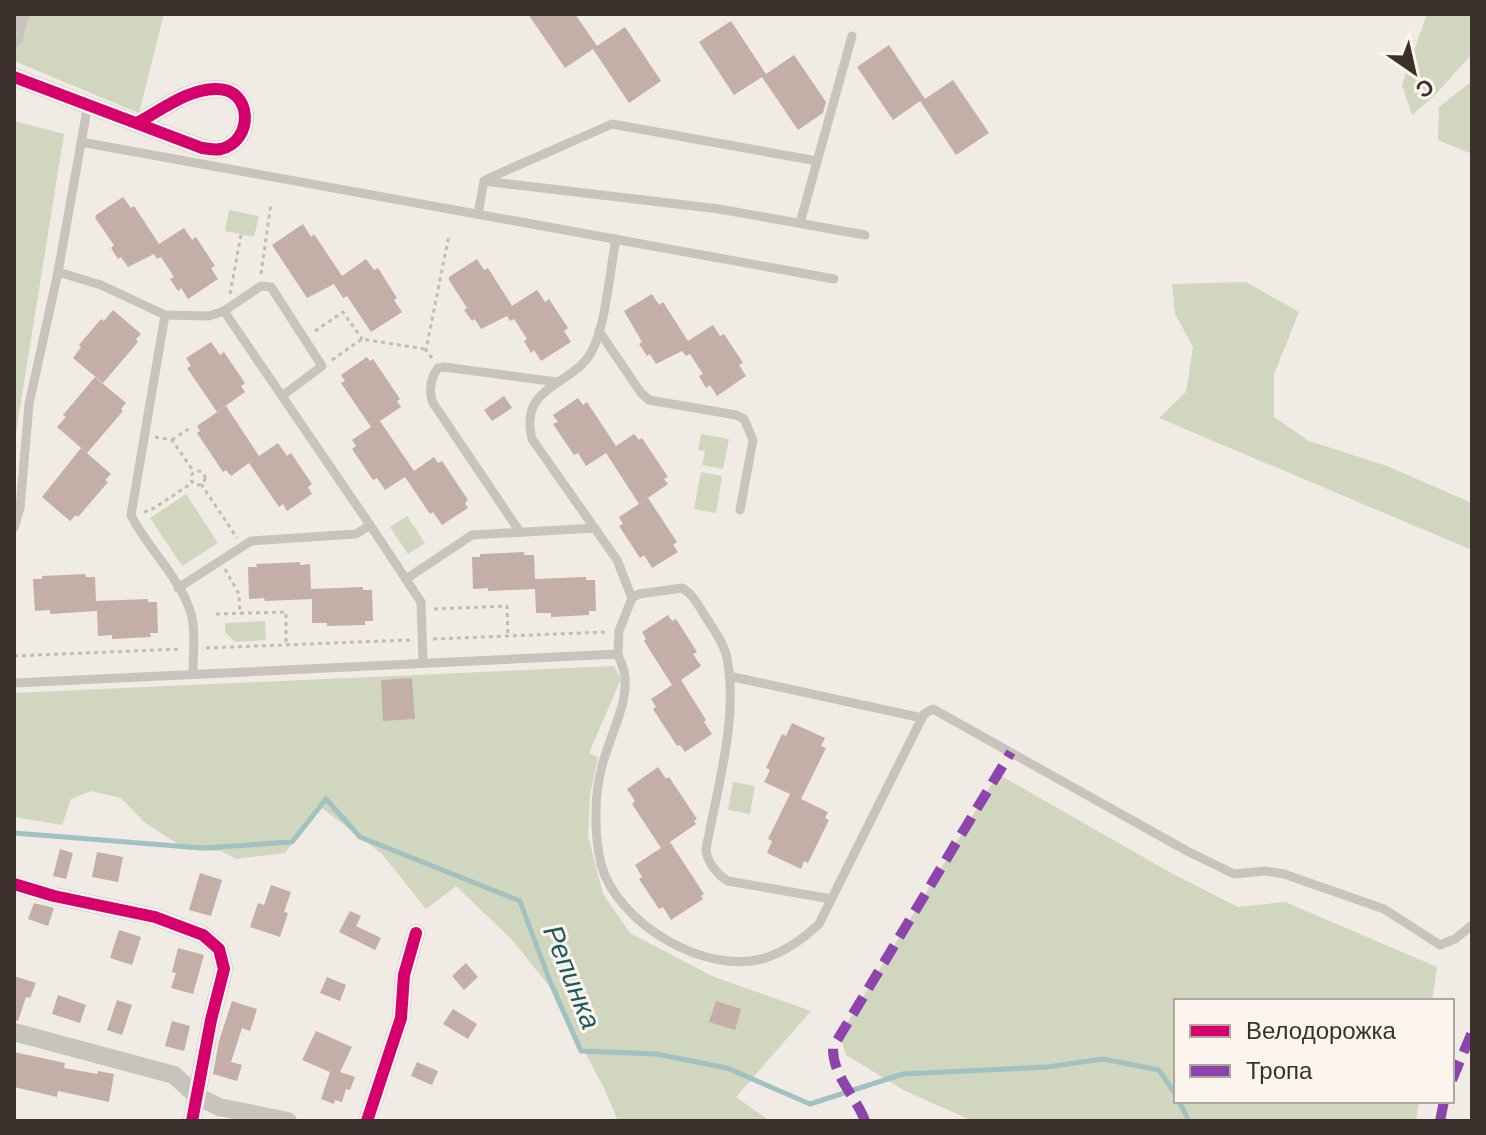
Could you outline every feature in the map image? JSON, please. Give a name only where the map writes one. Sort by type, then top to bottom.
[{"type":"street","points":[[14,38],[20,14]]},
{"type":"street","points":[[14,77],[202,148],[221,149],[238,140],[245,126],[245,107],[236,96],[220,88],[197,92],[137,123]]},
{"type":"street","points":[[14,884],[54,896],[155,917],[203,935],[219,949],[224,969],[192,1121]]},
{"type":"street","points":[[367,1121],[401,1018],[404,975],[416,933]]},
{"type":"street","points":[[14,1032],[174,1075],[197,1096],[219,1107],[288,1121]]},
{"type":"lane","points":[[800,223],[852,36]]},
{"type":"lane","points":[[14,528],[20,508],[29,404],[58,272],[88,104]]},
{"type":"lane","points":[[484,181],[612,124],[817,161]]},
{"type":"lane","points":[[81,142],[834,279]]},
{"type":"lane","points":[[478,214],[484,181]]},
{"type":"lane","points":[[484,181],[719,209],[865,235]]},
{"type":"lane","points":[[616,239],[599,331],[592,351],[579,366],[541,393],[532,407],[528,424],[532,439],[617,560],[632,598]]},
{"type":"lane","points":[[58,272],[101,285],[165,315],[209,316],[224,311],[267,285],[271,287],[322,366],[282,396]]},
{"type":"lane","points":[[224,311],[418,596],[422,609],[423,663]]},
{"type":"lane","points":[[165,315],[131,515],[178,588],[193,622],[193,674]]},
{"type":"lane","points":[[599,331],[649,400],[744,419],[753,440],[740,510]]},
{"type":"lane","points":[[520,532],[433,403],[430,391],[433,374],[438,368],[557,382]]},
{"type":"lane","points":[[178,588],[242,546],[258,540],[356,534],[370,525]]},
{"type":"lane","points":[[406,579],[472,535],[595,528]]},
{"type":"lane","points":[[831,899],[728,881],[719,875],[706,849],[729,721],[729,676],[725,653],[720,639],[688,592],[682,588],[639,594],[632,598],[619,631],[618,654],[625,677],[620,708],[601,769],[595,816],[601,865],[619,899],[643,926],[679,947],[721,961],[765,958],[800,942],[819,924],[928,710],[937,711],[1187,851],[1234,874],[1265,871],[1284,874],[1384,909],[1440,945],[1455,939],[1472,925]]},
{"type":"lane","points":[[14,683],[618,654]]},
{"type":"lane","points":[[729,676],[922,718]]},
{"type":"path","points":[[267,285],[261,274],[271,203]]},
{"type":"path","points":[[229,296],[241,235]]},
{"type":"path","points":[[438,368],[426,350],[449,235]]},
{"type":"path","points":[[305,338],[343,312],[362,339]]},
{"type":"path","points":[[322,366],[362,339],[426,350]]},
{"type":"path","points":[[172,440],[190,428]]},
{"type":"path","points":[[144,434],[172,440],[194,472]]},
{"type":"path","points":[[192,483],[190,479],[194,472]]},
{"type":"path","points":[[194,472],[205,475],[201,484]]},
{"type":"path","points":[[131,515],[151,510],[192,483],[201,484]]},
{"type":"path","points":[[201,484],[242,546]]},
{"type":"path","points":[[220,560],[239,594],[240,614]]},
{"type":"path","points":[[422,609],[507,606],[508,636]]},
{"type":"path","points":[[216,614],[286,612],[286,645]]},
{"type":"path","points":[[14,656],[286,645],[303,647],[423,639],[500,639],[508,636],[619,631]]},
{"type":"green space","points":[[14,14],[164,14],[139,113],[14,61]]},
{"type":"green space","points":[[1427,14],[1472,14],[1472,54],[1412,115],[1402,85]]},
{"type":"green space","points":[[1472,81],[1472,154],[1438,140],[1439,107]]},
{"type":"green space","points":[[14,121],[64,134],[14,445]]},
{"type":"green space","points":[[229,210],[259,216],[254,237],[225,231]]},
{"type":"green space","points":[[1246,282],[1299,312],[1274,374],[1274,417],[1309,441],[1387,466],[1472,503],[1472,550],[1159,418],[1186,392],[1193,347],[1175,314],[1172,284]]},
{"type":"green space","points":[[701,434],[729,439],[723,469],[702,465],[705,451],[698,450]]},
{"type":"green space","points":[[701,472],[722,476],[716,513],[694,509]]},
{"type":"green space","points":[[186,494],[218,543],[182,566],[150,518]]},
{"type":"green space","points":[[407,516],[425,543],[408,554],[390,527]]},
{"type":"green space","points":[[265,621],[266,640],[235,642],[225,632],[225,623]]},
{"type":"green space","points":[[614,666],[621,679],[589,753],[598,757],[590,795],[588,836],[603,894],[630,933],[714,977],[811,1011],[736,1097],[770,1121],[618,1121],[604,1088],[550,987],[513,941],[456,886],[426,909],[382,854],[318,805],[285,853],[236,859],[221,851],[187,850],[144,822],[121,798],[91,791],[71,799],[62,825],[14,817],[14,693]]},
{"type":"green space","points":[[998,774],[1173,874],[1238,907],[1285,902],[1437,967],[1432,999],[1174,999],[1174,1103],[1419,1103],[1416,1121],[973,1121],[905,1091],[846,1055],[840,1035]]},
{"type":"green space","points":[[733,782],[755,786],[750,814],[728,810]]},
{"type":"building","points":[[528,14],[575,14],[597,46],[625,27],[661,81],[629,103],[593,49],[565,68]]},
{"type":"building","points":[[731,21],[766,74],[794,55],[826,102],[823,113],[798,130],[762,77],[734,95],[699,42]]},
{"type":"building","points":[[889,45],[925,99],[953,80],[989,133],[956,155],[920,101],[893,120],[857,67]]},
{"type":"building","points":[[123,197],[131,208],[134,206],[159,244],[184,228],[192,240],[196,237],[215,266],[211,268],[218,279],[188,299],[170,279],[174,277],[161,257],[157,259],[154,254],[128,267],[121,257],[118,259],[111,248],[114,245],[95,218]]},
{"type":"building","points":[[303,224],[311,237],[314,234],[342,276],[366,259],[374,270],[378,268],[402,312],[371,332],[347,296],[343,298],[334,284],[307,298],[272,245]]},
{"type":"building","points":[[477,259],[484,270],[488,268],[512,306],[537,290],[545,302],[549,299],[568,328],[564,331],[571,342],[541,361],[534,350],[531,353],[524,341],[527,339],[514,319],[510,321],[507,316],[481,329],[464,310],[467,308],[449,280]]},
{"type":"building","points":[[652,294],[659,305],[663,302],[688,341],[713,325],[720,336],[724,334],[743,363],[739,365],[746,376],[717,396],[710,385],[706,388],[699,376],[703,374],[690,354],[686,356],[682,351],[656,364],[639,344],[642,342],[624,311]]},
{"type":"building","points":[[113,310],[141,334],[136,339],[138,342],[103,383],[73,358],[81,347],[79,345]]},
{"type":"building","points":[[211,342],[220,355],[224,352],[245,383],[241,386],[245,392],[217,412],[187,368],[191,366],[186,358]]},
{"type":"building","points":[[367,357],[370,361],[373,359],[400,399],[397,401],[401,407],[380,421],[414,471],[434,457],[438,463],[442,461],[468,500],[465,503],[468,508],[442,525],[433,512],[430,514],[405,477],[385,490],[377,478],[373,480],[352,449],[356,446],[352,440],[371,427],[341,383],[345,381],[341,375]]},
{"type":"building","points":[[95,377],[126,403],[121,409],[123,411],[87,453],[57,427],[66,417],[63,415]]},
{"type":"building","points":[[504,396],[512,408],[492,421],[484,410]]},
{"type":"building","points":[[578,398],[583,405],[587,402],[616,446],[634,434],[639,440],[642,438],[668,477],[664,479],[668,484],[639,504],[606,453],[586,466],[578,453],[574,455],[553,424],[558,422],[553,415]]},
{"type":"building","points":[[226,406],[259,456],[278,443],[287,456],[291,453],[312,484],[308,487],[312,494],[287,511],[283,504],[279,507],[249,463],[231,476],[226,470],[223,472],[197,433],[200,431],[197,426]]},
{"type":"building","points":[[81,448],[111,474],[105,480],[108,482],[78,517],[76,515],[70,521],[42,497]]},
{"type":"building","points":[[648,498],[677,542],[673,545],[678,552],[652,568],[644,555],[640,558],[619,526],[623,524],[619,517]]},
{"type":"building","points":[[524,552],[524,555],[534,555],[535,579],[586,577],[586,580],[595,580],[596,611],[589,611],[589,615],[551,617],[551,613],[536,613],[535,589],[473,589],[472,557]]},
{"type":"building","points":[[300,562],[300,565],[310,564],[311,589],[363,587],[363,590],[372,590],[373,621],[365,621],[365,625],[327,626],[327,623],[312,623],[312,599],[249,599],[248,567]]},
{"type":"building","points":[[85,574],[86,577],[95,577],[96,601],[148,599],[148,602],[157,602],[158,633],[150,633],[151,637],[112,639],[112,635],[98,636],[97,611],[50,614],[50,610],[35,611],[33,579]]},
{"type":"building","points":[[668,615],[672,621],[676,619],[697,652],[693,654],[701,666],[681,680],[712,734],[685,752],[680,745],[677,746],[653,709],[656,707],[651,699],[672,685],[644,641],[642,632]]},
{"type":"building","points":[[412,678],[415,719],[383,721],[381,680]]},
{"type":"building","points":[[792,723],[825,738],[821,746],[826,748],[801,799],[828,812],[825,818],[829,820],[808,863],[804,861],[801,869],[767,853],[772,841],[768,839],[790,794],[764,782],[770,770],[766,768],[782,734],[786,736]]},
{"type":"building","points":[[658,767],[666,779],[669,777],[697,819],[694,821],[696,824],[661,848],[632,804],[635,801],[627,789]]},
{"type":"building","points":[[670,842],[704,894],[701,896],[703,899],[671,920],[663,907],[659,909],[639,879],[642,877],[635,865]]},
{"type":"building","points":[[60,849],[73,853],[66,879],[53,876]]},
{"type":"building","points":[[97,852],[123,857],[118,882],[92,877]]},
{"type":"building","points":[[200,873],[222,880],[211,916],[189,910]]},
{"type":"building","points":[[271,885],[291,892],[280,937],[250,927],[258,903],[264,905]]},
{"type":"building","points":[[34,903],[54,908],[48,926],[28,919]]},
{"type":"building","points":[[350,911],[361,916],[356,926],[381,938],[375,950],[339,932]]},
{"type":"building","points":[[119,930],[141,937],[132,965],[110,958]]},
{"type":"building","points":[[178,948],[204,955],[193,994],[171,988]]},
{"type":"building","points":[[466,963],[478,977],[464,990],[452,976]]},
{"type":"building","points":[[14,976],[36,983],[30,998],[26,997],[18,1021],[14,1020]]},
{"type":"building","points":[[327,977],[346,985],[340,1001],[320,993]]},
{"type":"building","points":[[58,995],[86,1005],[80,1023],[52,1014]]},
{"type":"building","points":[[117,1000],[132,1005],[122,1035],[107,1030]]},
{"type":"building","points":[[232,1001],[257,1009],[250,1031],[242,1028],[231,1062],[242,1065],[237,1081],[213,1074],[219,1041]]},
{"type":"building","points":[[716,1001],[741,1009],[735,1030],[709,1022]]},
{"type":"building","points":[[453,1009],[477,1024],[468,1039],[443,1024]]},
{"type":"building","points":[[172,1021],[190,1026],[184,1051],[165,1046]]},
{"type":"building","points":[[316,1031],[352,1047],[340,1072],[355,1077],[350,1090],[346,1089],[342,1102],[335,1100],[334,1104],[321,1099],[330,1072],[302,1060]]},
{"type":"building","points":[[14,1052],[65,1063],[64,1068],[114,1074],[109,1102],[58,1091],[57,1097],[14,1087]]},
{"type":"building","points":[[417,1062],[438,1071],[432,1085],[411,1076]]},
{"type":"waterway","name":"Репинка","points":[[14,833],[202,848],[292,842],[326,799],[360,837],[520,901],[549,979],[581,1051],[656,1054],[727,1068],[810,1104],[903,1074],[1047,1067],[1103,1059],[1159,1070],[1174,1092]]},
{"type":"waterway","name":"Репинка","points":[[1180,1103],[1189,1121]]},
{"type":"marked path","points":[[865,1121],[840,1077],[833,1047],[1011,752]]},
{"type":"marked path","points":[[1454,1075],[1472,1032]]},
{"type":"marked path","points":[[1440,1121],[1444,1103]]},
{"type":"cycle path","points":[[14,77],[202,148],[219,149],[232,144],[244,126],[245,116],[237,97],[229,91],[217,89],[185,96],[137,123]]},
{"type":"cycle path","points":[[14,884],[54,896],[155,917],[203,935],[219,949],[224,969],[192,1121]]},
{"type":"cycle path","points":[[367,1121],[401,1018],[404,975],[416,933]]}]
